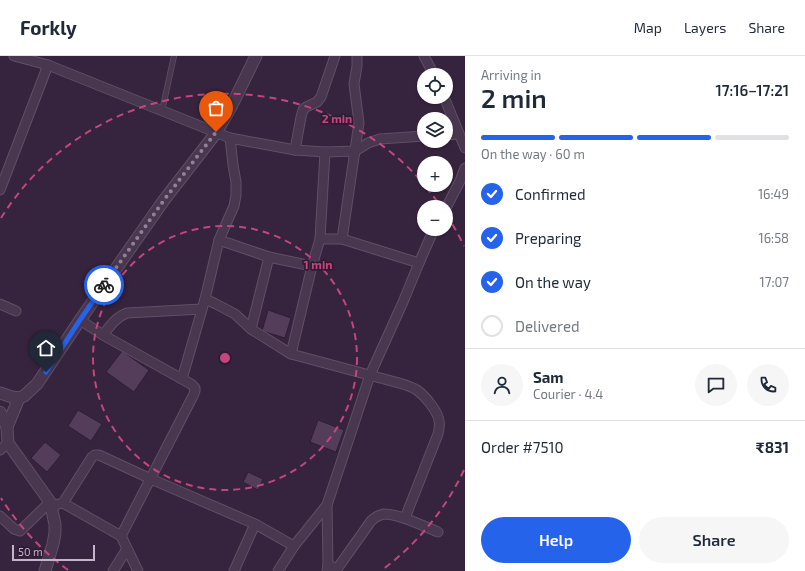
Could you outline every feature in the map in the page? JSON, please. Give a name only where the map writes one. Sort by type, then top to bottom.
[{"type":"street","points":[[14,56],[48,65],[230,138],[295,150],[324,152],[355,151],[368,143],[380,139],[417,136]]},
{"type":"street","points":[[0,394],[19,398],[24,396],[37,384],[164,200],[216,132],[232,105],[256,56]]},
{"type":"street","points":[[295,150],[303,110],[306,107],[318,102],[335,56]]},
{"type":"street","points":[[342,239],[359,123],[354,84],[357,56]]},
{"type":"street","points":[[424,56],[430,68]]},
{"type":"street","points":[[0,190],[48,65]]},
{"type":"street","points":[[447,104],[465,148]]},
{"type":"street","points":[[453,134],[459,134]]},
{"type":"street","points":[[182,379],[202,309],[219,240],[234,206],[236,182],[232,165],[230,138]]},
{"type":"street","points":[[291,354],[320,239],[324,152]]},
{"type":"street","points":[[450,200],[465,168]]},
{"type":"street","points":[[431,236],[370,375],[327,505],[328,568],[339,570],[371,521],[376,517],[385,514],[405,518],[438,532]]},
{"type":"street","points":[[320,239],[342,239],[419,263]]},
{"type":"street","points":[[219,240],[269,257],[312,266]]},
{"type":"street","points":[[251,329],[269,257]]},
{"type":"street","points":[[204,299],[234,314],[251,329],[291,354],[400,383],[423,395],[438,416],[438,434],[405,518]]},
{"type":"street","points":[[0,304],[16,310]]},
{"type":"street","points":[[103,335],[121,315],[127,313],[202,309]]},
{"type":"street","points":[[80,320],[103,335],[182,379],[195,388],[193,396],[121,536]]},
{"type":"street","points":[[19,398],[7,426],[4,446],[50,504],[55,524],[55,533],[45,571]]},
{"type":"street","points":[[0,412],[7,426]]},
{"type":"street","points":[[63,503],[92,457],[98,455],[254,524],[294,546]]},
{"type":"street","points":[[0,516],[14,529],[20,530],[50,504],[63,503],[121,536],[138,571]]},
{"type":"street","points":[[278,571],[294,546],[327,505]]},
{"type":"street","points":[[234,571],[254,524]]},
{"type":"street","points":[[113,571],[127,549]]},
{"type":"lane","points":[[162,111],[174,56]]},
{"type":"building","points":[[268,310],[291,318],[285,338],[262,331]]},
{"type":"building","points":[[122,351],[149,370],[134,392],[106,372]]},
{"type":"building","points":[[78,410],[102,424],[91,441],[68,426]]},
{"type":"building","points":[[318,420],[344,430],[336,452],[310,442]]},
{"type":"building","points":[[45,442],[61,455],[47,472],[31,458]]},
{"type":"building","points":[[248,472],[263,479],[258,490],[243,482]]},
{"type":"way so far","points":[[104,285],[164,200],[216,132]]},
{"type":"route","points":[[46,372],[104,285]]}]
